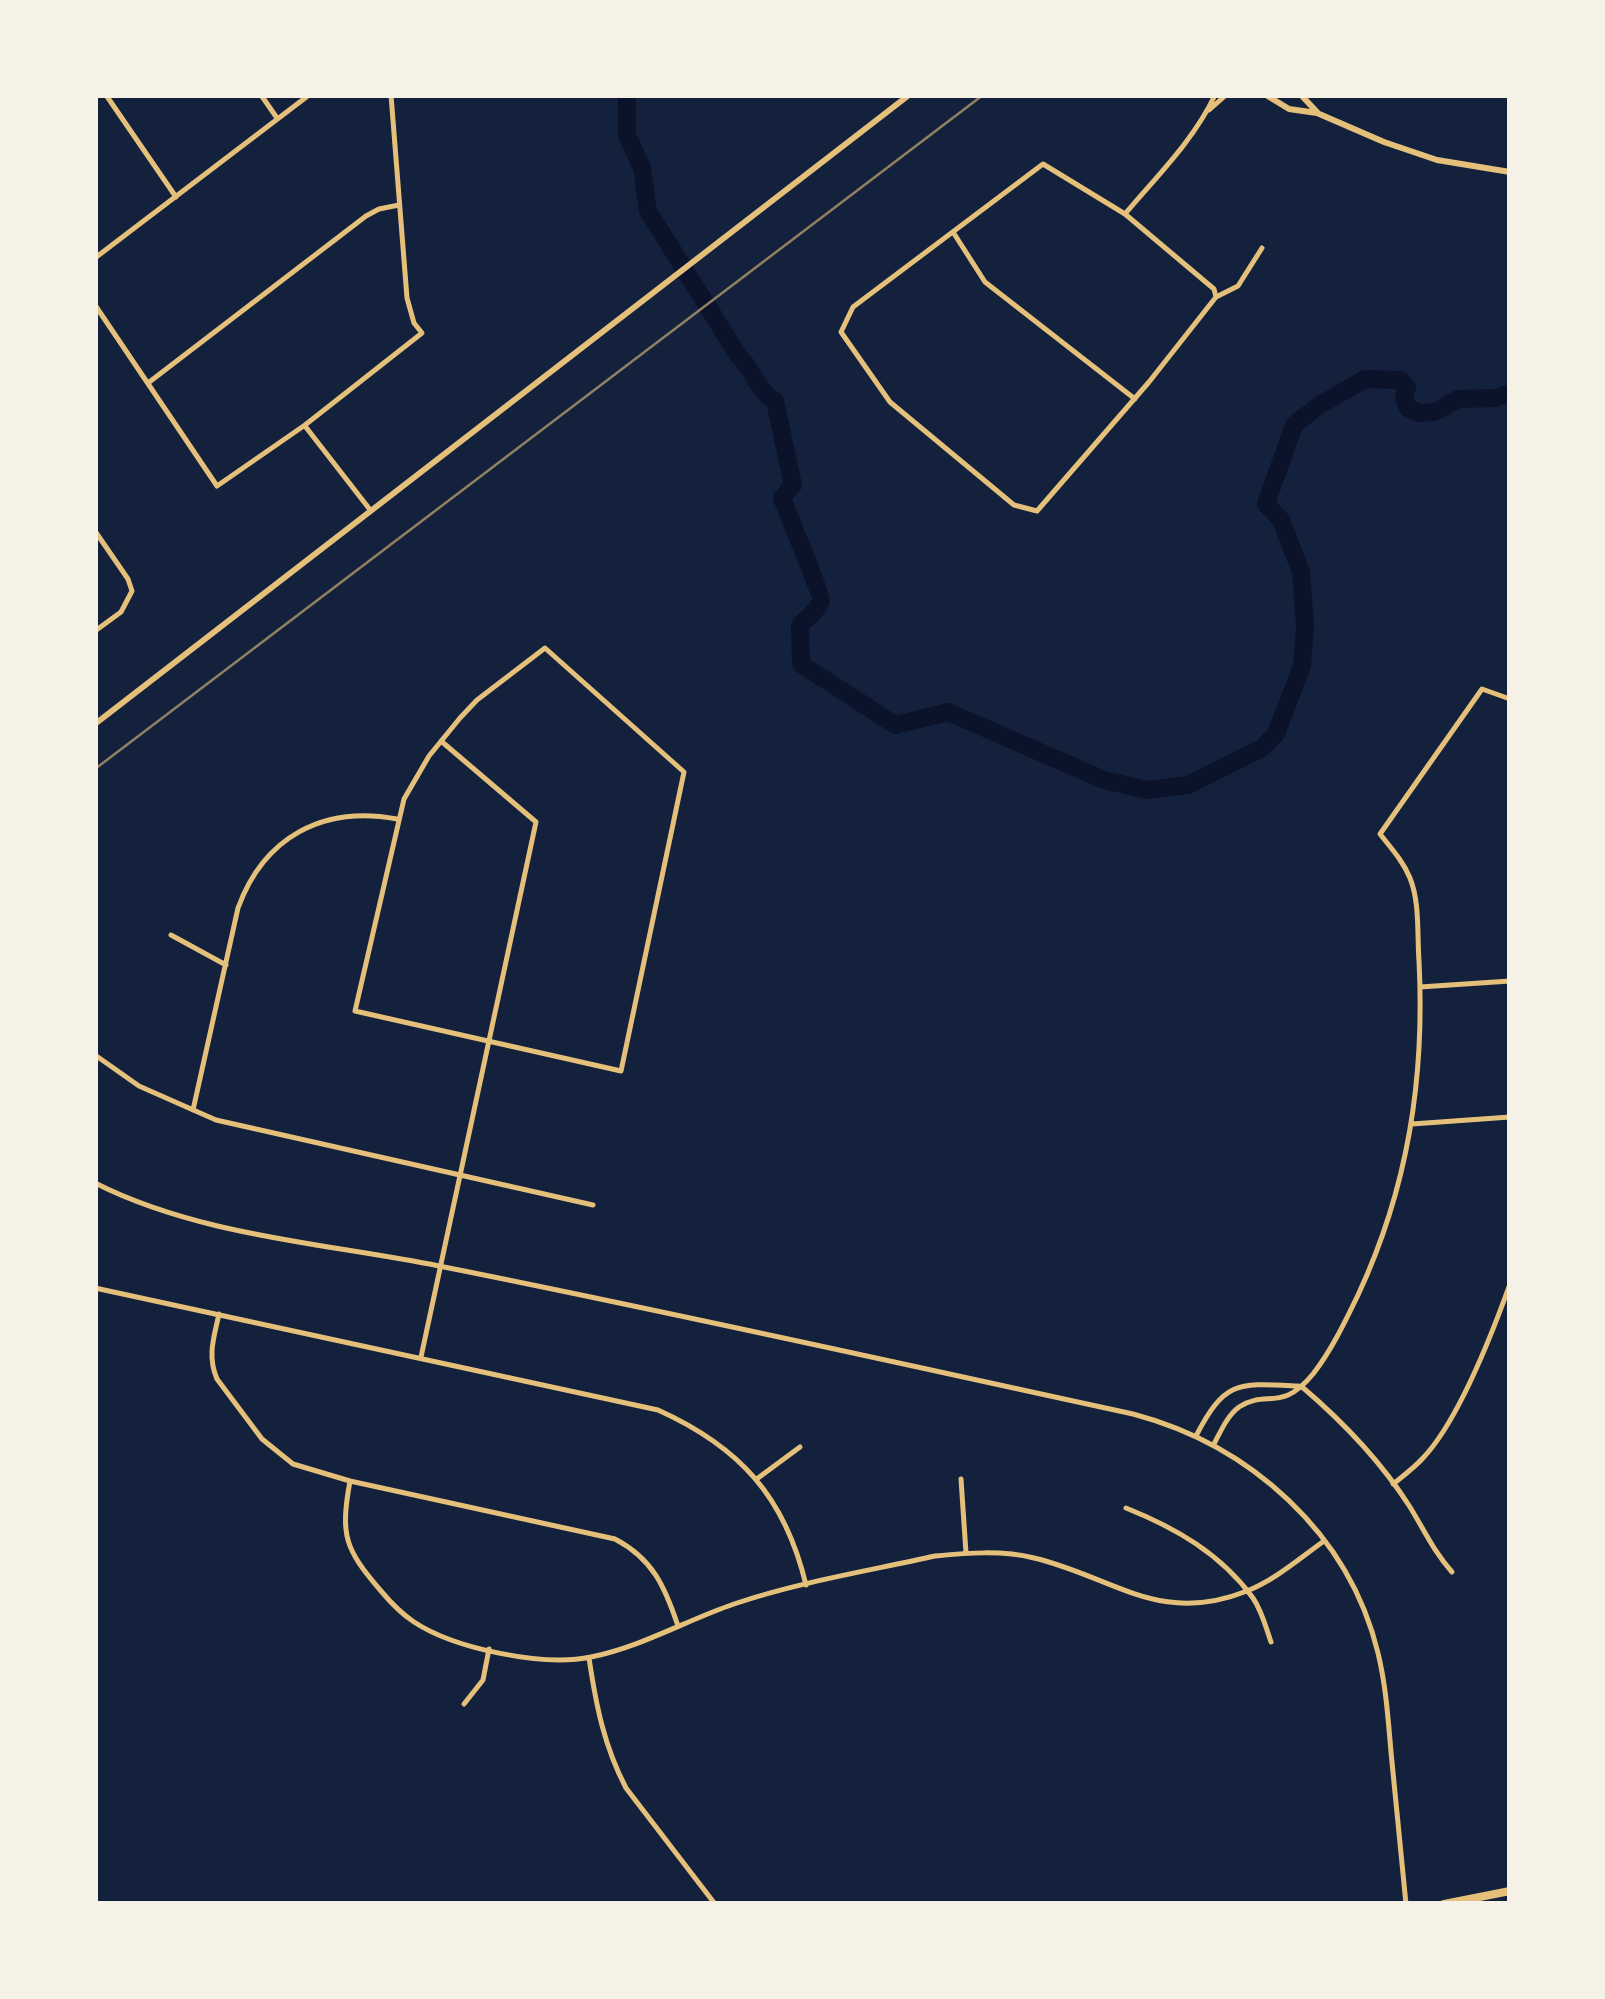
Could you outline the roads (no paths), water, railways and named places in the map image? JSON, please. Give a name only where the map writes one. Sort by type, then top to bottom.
[{"type":"main road","points":[[96,721],[909,95]]},
{"type":"main road","points":[[1266,95],[1289,109],[1317,113],[1437,160],[1510,172]]},
{"type":"main road","points":[[1301,95],[1317,113]]},
{"type":"main road","points":[[1444,1904],[1510,1892]]},
{"type":"street","points":[[106,95],[176,197]]},
{"type":"street","points":[[261,95],[277,118]]},
{"type":"street","points":[[95,258],[309,95]]},
{"type":"street","points":[[95,305],[217,486],[304,425],[422,333],[414,323],[406,298],[391,95]]},
{"type":"street","points":[[1207,112],[1215,95]]},
{"type":"street","points":[[1124,214],[1207,112],[1226,95]]},
{"type":"street","points":[[1216,297],[1214,290],[1124,214],[1043,164],[853,307],[841,332],[890,402],[1014,505],[1037,512],[1135,399],[1216,297],[1238,286],[1262,248]]},
{"type":"street","points":[[148,382],[366,216],[399,205]]},
{"type":"street","points":[[952,232],[985,282],[1135,399]]},
{"type":"street","points":[[304,425],[371,510]]},
{"type":"street","points":[[95,531],[132,591],[128,604],[95,631]]},
{"type":"street","points":[[545,648],[684,772],[621,1072],[354,1010],[397,819],[404,799],[440,741],[477,700],[545,648]]},
{"type":"street","points":[[1214,1444],[1227,1419],[1242,1405],[1280,1400],[1301,1386],[1320,1364],[1374,1260],[1397,1196],[1419,1077],[1416,900],[1403,863],[1380,834],[1482,689],[1510,700]]},
{"type":"street","points":[[421,1357],[536,822],[440,741]]},
{"type":"street","points":[[193,1110],[247,884],[262,863],[290,838],[317,822],[342,815],[368,814],[397,819]]},
{"type":"street","points":[[171,936],[226,966]]},
{"type":"street","points":[[1420,987],[1510,981]]},
{"type":"street","points":[[95,1055],[139,1086],[242,1127],[592,1205]]},
{"type":"street","points":[[1412,1124],[1510,1118]]},
{"type":"street","points":[[95,1183],[162,1211],[216,1225],[438,1266],[1133,1414],[1214,1444],[1270,1482],[1309,1520],[1342,1567],[1366,1618],[1384,1680],[1406,1904]]},
{"type":"street","points":[[1393,1484],[1425,1456],[1448,1420],[1474,1373],[1510,1284]]},
{"type":"street","points":[[95,1288],[658,1410],[710,1437],[758,1478],[790,1532],[806,1585]]},
{"type":"street","points":[[218,1314],[210,1354],[217,1379],[262,1439],[293,1464],[350,1481],[615,1539],[643,1557],[656,1572],[678,1626]]},
{"type":"street","points":[[1246,1385],[1250,1402]]},
{"type":"street","points":[[1196,1436],[1220,1396],[1246,1385],[1301,1386],[1393,1484],[1433,1551],[1452,1572]]},
{"type":"street","points":[[758,1478],[800,1447]]},
{"type":"street","points":[[961,1479],[966,1553]]},
{"type":"street","points":[[350,1481],[344,1533],[366,1574],[393,1605],[437,1635],[532,1658],[589,1658],[735,1604],[935,1556],[966,1553],[1032,1557],[1138,1598],[1174,1604],[1206,1602],[1247,1591],[1324,1541]]},
{"type":"street","points":[[1126,1508],[1168,1525],[1213,1556],[1259,1608],[1271,1642]]},
{"type":"street","points":[[464,1704],[483,1680],[489,1649]]},
{"type":"street","points":[[589,1658],[598,1715],[626,1788],[715,1904]]},
{"type":"waterway","points":[[627,95],[627,135],[642,168],[648,211],[738,355],[775,401],[793,485],[782,498],[821,601],[800,625],[801,664],[895,725],[948,712],[1104,780],[1147,790],[1188,785],[1262,748],[1276,734],[1302,666],[1305,626],[1301,572],[1281,520],[1266,504],[1294,425],[1365,379],[1400,380],[1407,387],[1404,398],[1408,408],[1419,413],[1435,412],[1458,399],[1495,398],[1510,393]]},
{"type":"railway","points":[[95,769],[983,95]]}]
